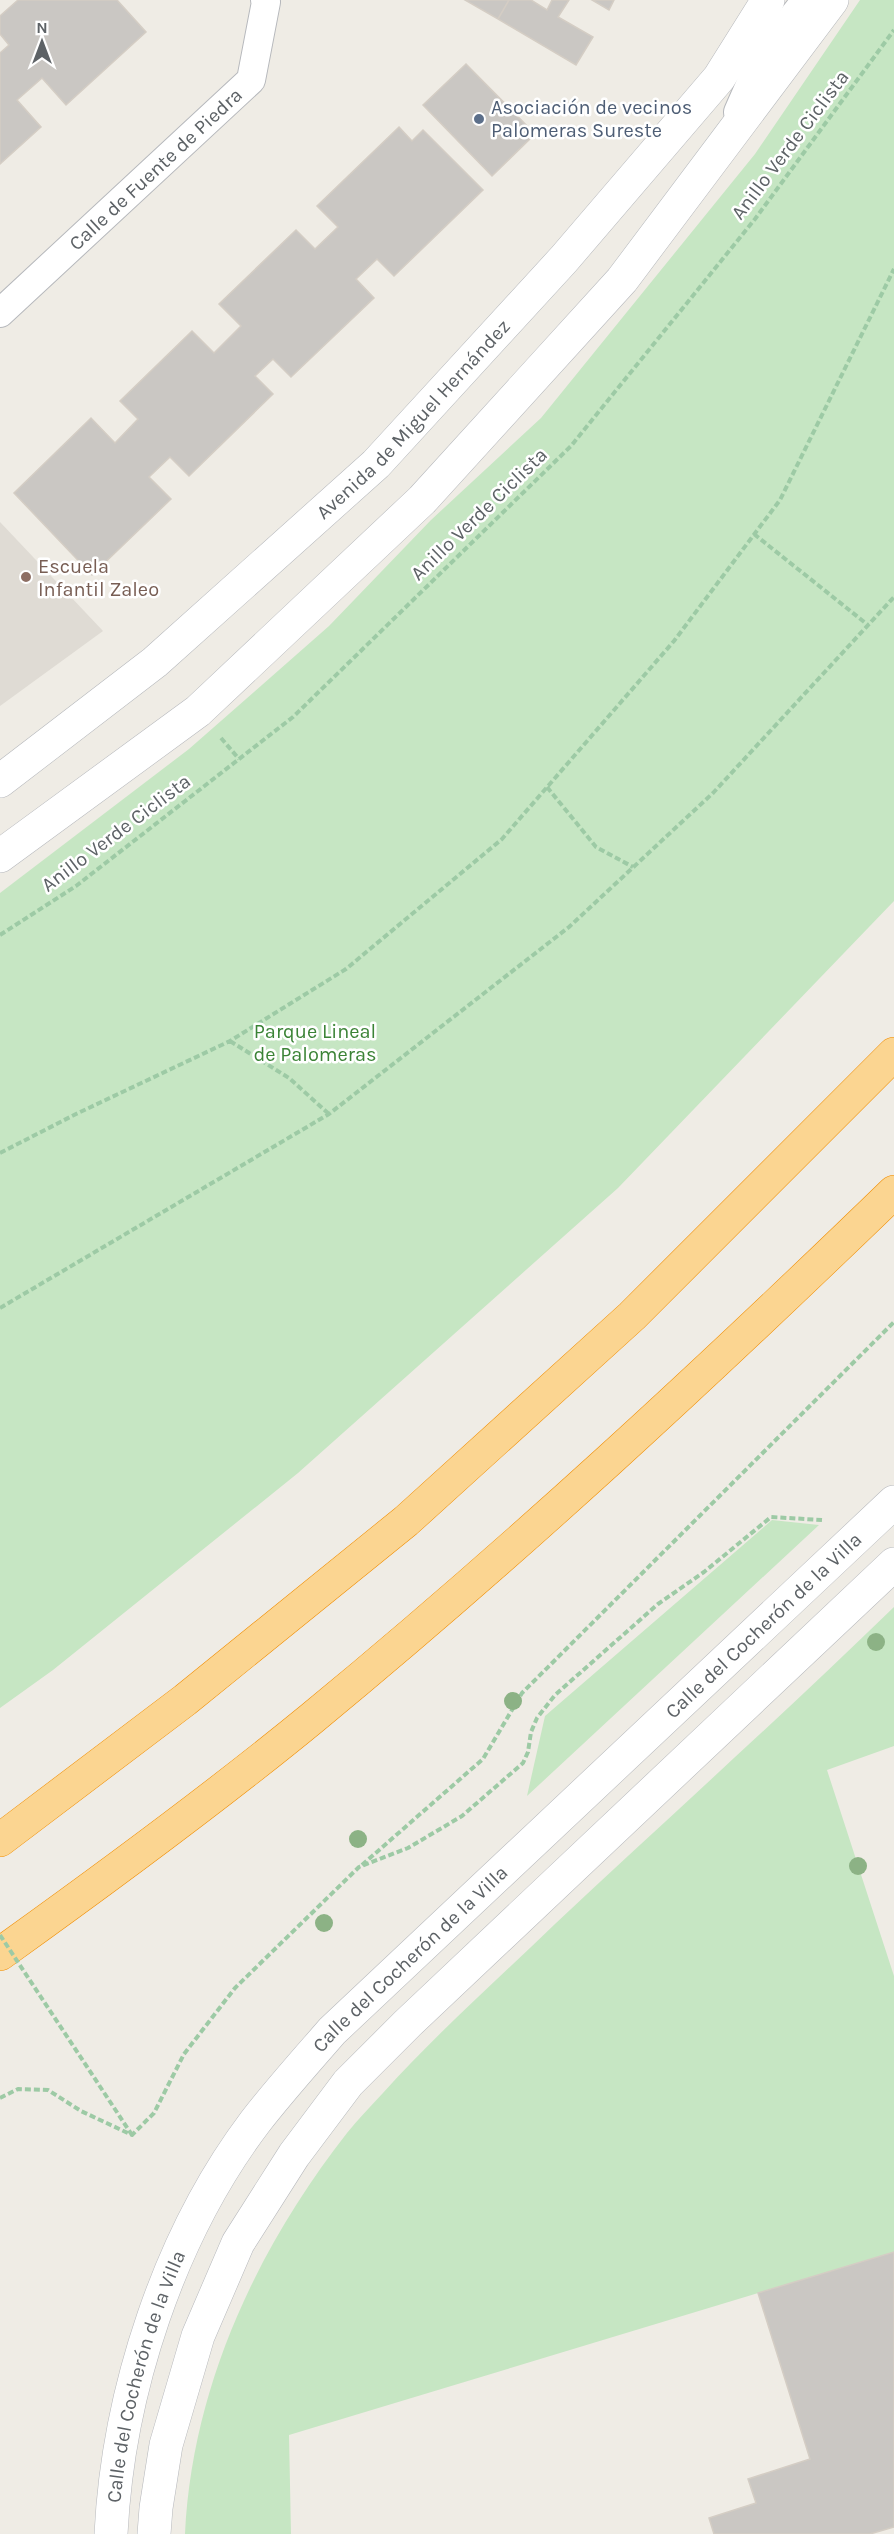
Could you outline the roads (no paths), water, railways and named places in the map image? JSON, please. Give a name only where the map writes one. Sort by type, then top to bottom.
[{"type":"highway","points":[[0,1840],[185,1700],[406,1521],[632,1316],[894,1054]]},
{"type":"highway","points":[[0,1954],[99,1883],[310,1720],[509,1551],[727,1354],[894,1192]]},
{"type":"street","name":"Calle de Fuente de Piedra","points":[[0,313],[251,80],[265,0]]},
{"type":"street","name":"Avenida de Miguel Hernández","points":[[0,782],[155,662],[376,464],[564,259],[719,78],[768,0]]},
{"type":"street","points":[[722,147],[763,55],[806,0]]},
{"type":"street","points":[[0,856],[198,711],[422,500],[622,280],[832,0]]},
{"type":"street","name":"Calle del Cocherón de la Villa","points":[[111,2534],[122,2438],[155,2313],[180,2252],[209,2193],[255,2123],[332,2031],[894,1502]]},
{"type":"street","name":"Calle del Cocherón de la Villa","points":[[154,2534],[166,2445],[198,2336],[238,2242],[294,2155],[348,2083],[408,2023],[894,1564]]},
{"type":"place","name":"Asociación de vecinos Palomeras Sureste","points":[[479,119]]},
{"type":"place","name":"Escuela Infantil Zaleo","points":[[26,577]]},
{"type":"park label","name":"Parque Lineal de Palomeras","points":[[315,1042]]}]
